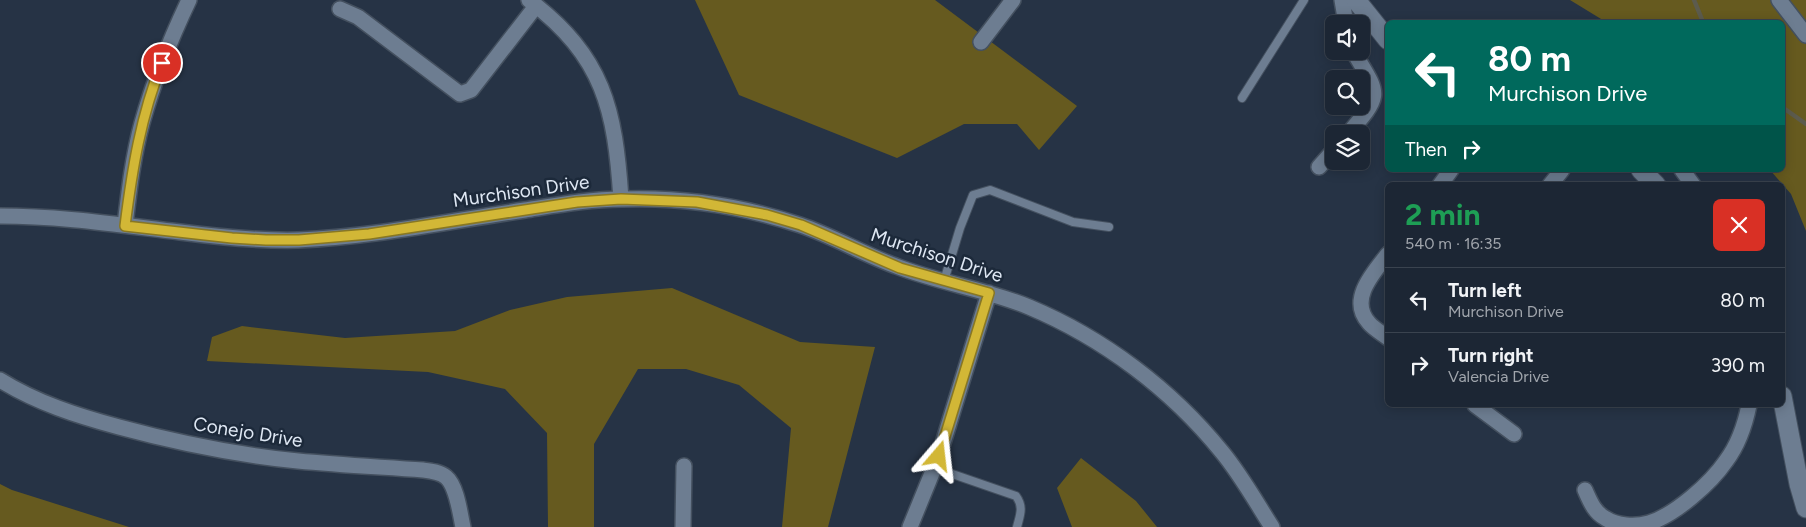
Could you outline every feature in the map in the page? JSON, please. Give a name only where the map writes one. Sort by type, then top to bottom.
[{"type":"street","points":[[125,226],[132,168],[142,123],[156,78],[189,0]]},
{"type":"street","points":[[981,42],[1013,0]]},
{"type":"street","points":[[1342,0],[1344,15]]},
{"type":"street","points":[[1356,0],[1385,36]]},
{"type":"street","points":[[1779,0],[1806,35]]},
{"type":"street","points":[[340,8],[358,18],[460,94],[471,90],[532,3],[559,26],[577,46],[594,70],[606,98],[613,124],[618,154],[621,199]]},
{"type":"street","points":[[1356,125],[1370,108],[1375,96],[1373,84],[1358,60]]},
{"type":"street","points":[[1319,168],[1325,161]]},
{"type":"street","points":[[1552,182],[1560,172]]},
{"type":"street","name":"Murchison Drive","points":[[0,216],[66,218],[232,238],[299,240],[369,234],[577,202],[621,199],[697,202],[767,215],[801,225],[900,268],[989,293],[1027,306],[1064,323],[1135,368],[1167,394],[1197,423],[1224,454],[1272,527]]},
{"type":"street","points":[[1385,258],[1364,288],[1361,301],[1363,314],[1369,324],[1385,336]]},
{"type":"street","points":[[910,527],[935,468],[989,293]]},
{"type":"street","name":"Conejo Drive","points":[[0,380],[21,393],[46,404],[94,420],[198,447],[298,461],[438,472],[447,477],[452,485],[458,501],[463,527]]},
{"type":"street","points":[[1478,407],[1514,434]]},
{"type":"street","points":[[1585,490],[1594,508],[1604,518],[1618,524],[1633,526],[1649,523],[1667,514],[1710,480],[1726,462],[1737,442],[1748,407]]},
{"type":"street","points":[[1784,407],[1799,484],[1806,508]]},
{"type":"street","points":[[683,527],[684,466]]},
{"type":"lane","points":[[1242,98],[1304,0]]},
{"type":"lane","points":[[944,281],[960,228],[973,195],[990,190],[1073,222],[1109,227]]},
{"type":"lane","points":[[935,468],[1016,496],[1021,502],[1022,511],[1017,527]]},
{"type":"shaded area","points":[[695,0],[935,0],[1077,106],[1039,150],[1017,124],[964,124],[897,158],[739,95]]},
{"type":"shaded area","points":[[1570,0],[1806,0],[1806,231],[1791,194],[1785,187],[1785,182],[1780,182],[1772,172],[1785,172],[1785,20],[1603,20]]},
{"type":"shaded area","points":[[672,288],[800,342],[875,347],[828,527],[782,527],[791,428],[739,385],[686,369],[638,369],[594,444],[594,527],[548,527],[547,433],[505,389],[428,372],[207,361],[212,337],[242,326],[345,338],[455,331],[510,310],[567,297]]},
{"type":"shaded area","points":[[1081,458],[1136,501],[1157,527],[1072,527],[1057,488]]},
{"type":"shaded area","points":[[0,484],[12,490],[129,527],[0,527]]},
{"type":"waterway","points":[[1694,0],[1702,20]]},
{"type":"waterway","points":[[1785,109],[1806,124]]},
{"type":"route","points":[[162,63],[142,123],[132,168],[125,226],[232,238],[299,240],[369,234],[577,202],[660,199],[697,202],[767,215],[801,225],[900,268],[989,293],[939,456]]}]
